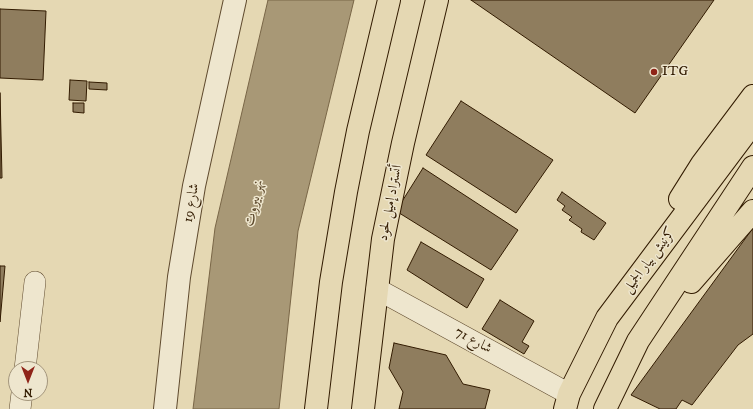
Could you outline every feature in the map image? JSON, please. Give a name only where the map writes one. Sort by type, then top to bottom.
[{"type":"highway","points":[[316,409],[331,282],[346,192],[358,131],[389,0]]},
{"type":"highway","name":"أتستراد إميل لحود","points":[[363,409],[383,239],[391,197],[438,0]]},
{"type":"highway","points":[[608,318],[702,164],[753,96]]},
{"type":"highway","name":"كرنيش بيار الجميل","points":[[567,401],[608,318],[753,123]]},
{"type":"highway","points":[[605,409],[638,341],[750,171]]},
{"type":"highway","points":[[638,341],[753,211]]},
{"type":"street","name":"شارع 19","points":[[165,409],[179,277],[193,193],[235,0]]},
{"type":"street","points":[[26,361],[35,282]]},
{"type":"street","name":"شارع 71","points":[[377,289],[567,401]]},
{"type":"water","name":"نهر بيروت","points":[[268,0],[354,0],[298,231],[279,409],[193,409],[215,228]]},
{"type":"building","points":[[471,0],[714,0],[635,113]]},
{"type":"building","points":[[0,9],[46,11],[43,80],[0,78]]},
{"type":"building","points":[[70,80],[87,81],[86,101],[69,100]]},
{"type":"building","points":[[89,82],[107,83],[107,90],[89,89]]},
{"type":"building","points":[[0,93],[2,178],[0,178]]},
{"type":"building","points":[[461,101],[553,160],[516,213],[426,155]]},
{"type":"building","points":[[73,103],[84,103],[84,113],[73,112]]},
{"type":"building","points":[[423,168],[518,230],[491,270],[396,211]]},
{"type":"building","points":[[562,192],[606,223],[594,240],[581,232],[582,229],[569,220],[572,217],[562,210],[565,206],[557,200]]},
{"type":"building","points":[[753,228],[753,334],[738,345],[692,405],[682,400],[676,409],[660,409],[631,395]]},
{"type":"building","points":[[421,242],[484,279],[467,308],[407,270]]},
{"type":"building","points":[[0,266],[5,266],[0,322]]},
{"type":"building","points":[[500,300],[534,321],[522,342],[529,346],[524,354],[482,329]]},
{"type":"building","points":[[394,343],[446,355],[463,384],[490,390],[485,409],[399,409],[403,392],[389,368]]},
{"type":"place","name":"ITG","points":[[654,72]]}]
